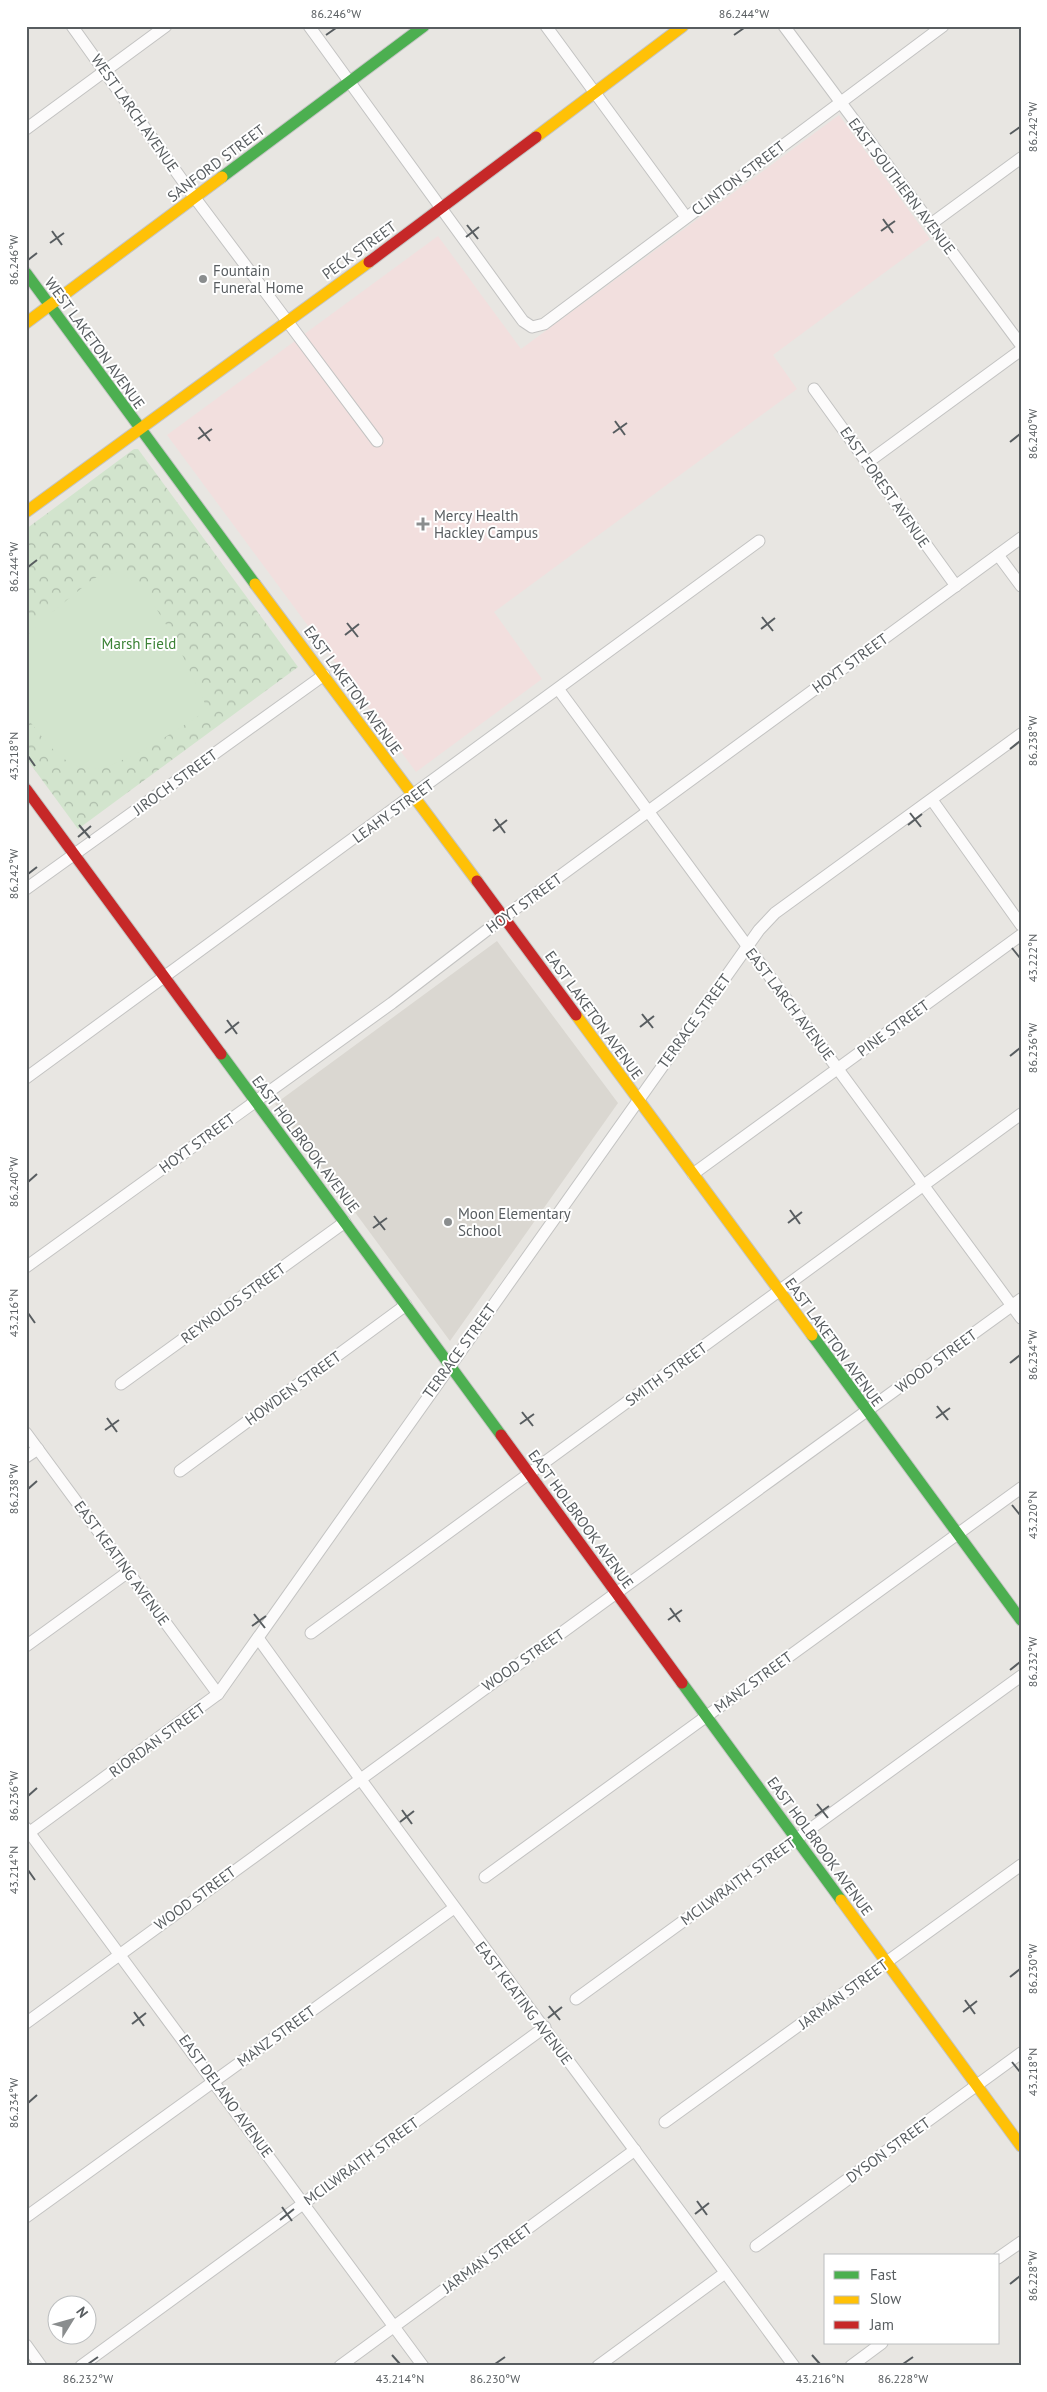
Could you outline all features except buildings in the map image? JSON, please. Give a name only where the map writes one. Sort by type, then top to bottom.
[{"type":"street","name":"WEST LARCH AVENUE","points":[[72,26],[195,198],[287,321]]},
{"type":"street","points":[[26,129],[166,26]]},
{"type":"street","points":[[309,26],[442,208]]},
{"type":"street","name":"SANFORD STREET","points":[[26,322],[424,26]]},
{"type":"street","points":[[546,26],[686,217]]},
{"type":"street","name":"PECK STREET","points":[[26,512],[442,208],[682,26]]},
{"type":"street","name":"EAST SOUTHERN AVENUE","points":[[784,26],[1021,345]]},
{"type":"street","name":"CLINTON STREET","points":[[442,208],[523,320],[532,327],[544,324],[942,26]]},
{"type":"street","points":[[932,224],[1021,158]]},
{"type":"street","name":"WEST LAKETON AVENUE","points":[[26,273],[140,430]]},
{"type":"street","points":[[287,321],[377,441]]},
{"type":"street","points":[[868,462],[1021,350]]},
{"type":"street","name":"EAST FOREST AVENUE","points":[[814,389],[956,586]]},
{"type":"street","name":"EAST LAKETON AVENUE","points":[[140,430],[504,917],[866,1412],[1021,1620]]},
{"type":"street","name":"HOYT STREET","points":[[26,1267],[392,1003],[504,917],[1021,538]]},
{"type":"street","name":"LEAHY STREET","points":[[26,1078],[413,797],[759,541]]},
{"type":"street","points":[[998,555],[1021,586]]},
{"type":"street","name":"JIROCH STREET","points":[[26,889],[324,675]]},
{"type":"street","name":"EAST LARCH AVENUE","points":[[558,690],[923,1185],[1016,1302],[1021,1318]]},
{"type":"street","name":"TERRACE STREET","points":[[267,1624],[747,946],[774,913],[1021,734]]},
{"type":"street","name":"EAST HOLBROOK AVENUE","points":[[26,789],[1021,2146]]},
{"type":"street","points":[[932,800],[1021,925]]},
{"type":"street","name":"PINE STREET","points":[[693,1174],[1021,935]]},
{"type":"street","name":"SMITH STREET","points":[[311,1633],[1021,1114]]},
{"type":"street","name":"REYNOLDS STREET","points":[[121,1384],[345,1222]]},
{"type":"street","name":"WOOD STREET","points":[[26,2023],[360,1777],[617,1594],[1016,1302]]},
{"type":"street","name":"HOWDEN STREET","points":[[180,1471],[406,1305]]},
{"type":"street","name":"EAST KEATING AVENUE","points":[[26,1433],[218,1694]]},
{"type":"street","points":[[26,1457],[38,1449]]},
{"type":"street","name":"MANZ STREET","points":[[485,1877],[1021,1488]]},
{"type":"street","points":[[26,1646],[128,1572]]},
{"type":"street","name":"RIORDAN STREET","points":[[27,1832],[218,1694],[267,1624]]},
{"type":"street","name":"EAST KEATING AVENUE","points":[[258,1638],[494,1963],[545,2027],[586,2086],[794,2366]]},
{"type":"street","name":"MCILWRAITH STREET","points":[[576,1999],[1021,1676]]},
{"type":"street","name":"EAST DELANO AVENUE","points":[[27,1832],[121,1953],[423,2366]]},
{"type":"street","name":"JARMAN STREET","points":[[665,2122],[1021,1865]]},
{"type":"street","name":"MANZ STREET","points":[[26,2217],[454,1908]]},
{"type":"street","name":"MCILWRAITH STREET","points":[[81,2366],[545,2027]]},
{"type":"street","name":"DYSON STREET","points":[[756,2246],[1021,2053]]},
{"type":"street","name":"JARMAN STREET","points":[[340,2366],[635,2150]]},
{"type":"street","points":[[1000,2257],[1021,2242]]},
{"type":"street","points":[[598,2366],[725,2273]]},
{"type":"street","points":[[851,2366],[881,2344]]},
{"type":"street","points":[[26,2345],[41,2366]]},
{"type":"shaded area","name":"Mercy Health Hackley Campus","points":[[839,115],[930,239],[773,355],[797,389],[494,612],[542,679],[416,772],[167,435],[438,236],[521,349]]},
{"type":"shaded area","name":"Moon Elementary School","points":[[497,941],[618,1103],[450,1341],[275,1104]]},
{"type":"green space","name":"Marsh Field","points":[[134,449],[138,449],[298,667],[78,829],[26,758],[26,529]]},
{"type":"green space","points":[[118,572],[132,581],[159,612],[208,709],[168,736],[133,755],[102,768],[88,769],[73,764],[58,754],[26,717],[26,637],[41,621],[93,579]]},
{"type":"traffic: fast","points":[[222,177],[424,26]]},
{"type":"traffic: fast","points":[[26,273],[255,584]]},
{"type":"traffic: fast","points":[[221,1054],[501,1435]]},
{"type":"traffic: fast","points":[[812,1335],[1021,1620]]},
{"type":"traffic: fast","points":[[682,1683],[841,1900]]},
{"type":"traffic: slow","points":[[536,137],[683,26]]},
{"type":"traffic: slow","points":[[26,323],[222,177]]},
{"type":"traffic: slow","points":[[26,512],[369,262]]},
{"type":"traffic: slow","points":[[255,584],[477,881]]},
{"type":"traffic: slow","points":[[576,1015],[812,1335]]},
{"type":"traffic: slow","points":[[841,1900],[1021,2146]]},
{"type":"traffic: jam","points":[[369,262],[536,137]]},
{"type":"traffic: jam","points":[[26,789],[221,1054]]},
{"type":"traffic: jam","points":[[477,881],[576,1015]]},
{"type":"traffic: jam","points":[[501,1435],[682,1683]]},
{"type":"place","name":"Fountain Funeral Home","points":[[203,279]]},
{"type":"place","name":"Mercy Health Hackley Campus","points":[[423,524]]},
{"type":"place","name":"Moon Elementary School","points":[[448,1222]]}]
